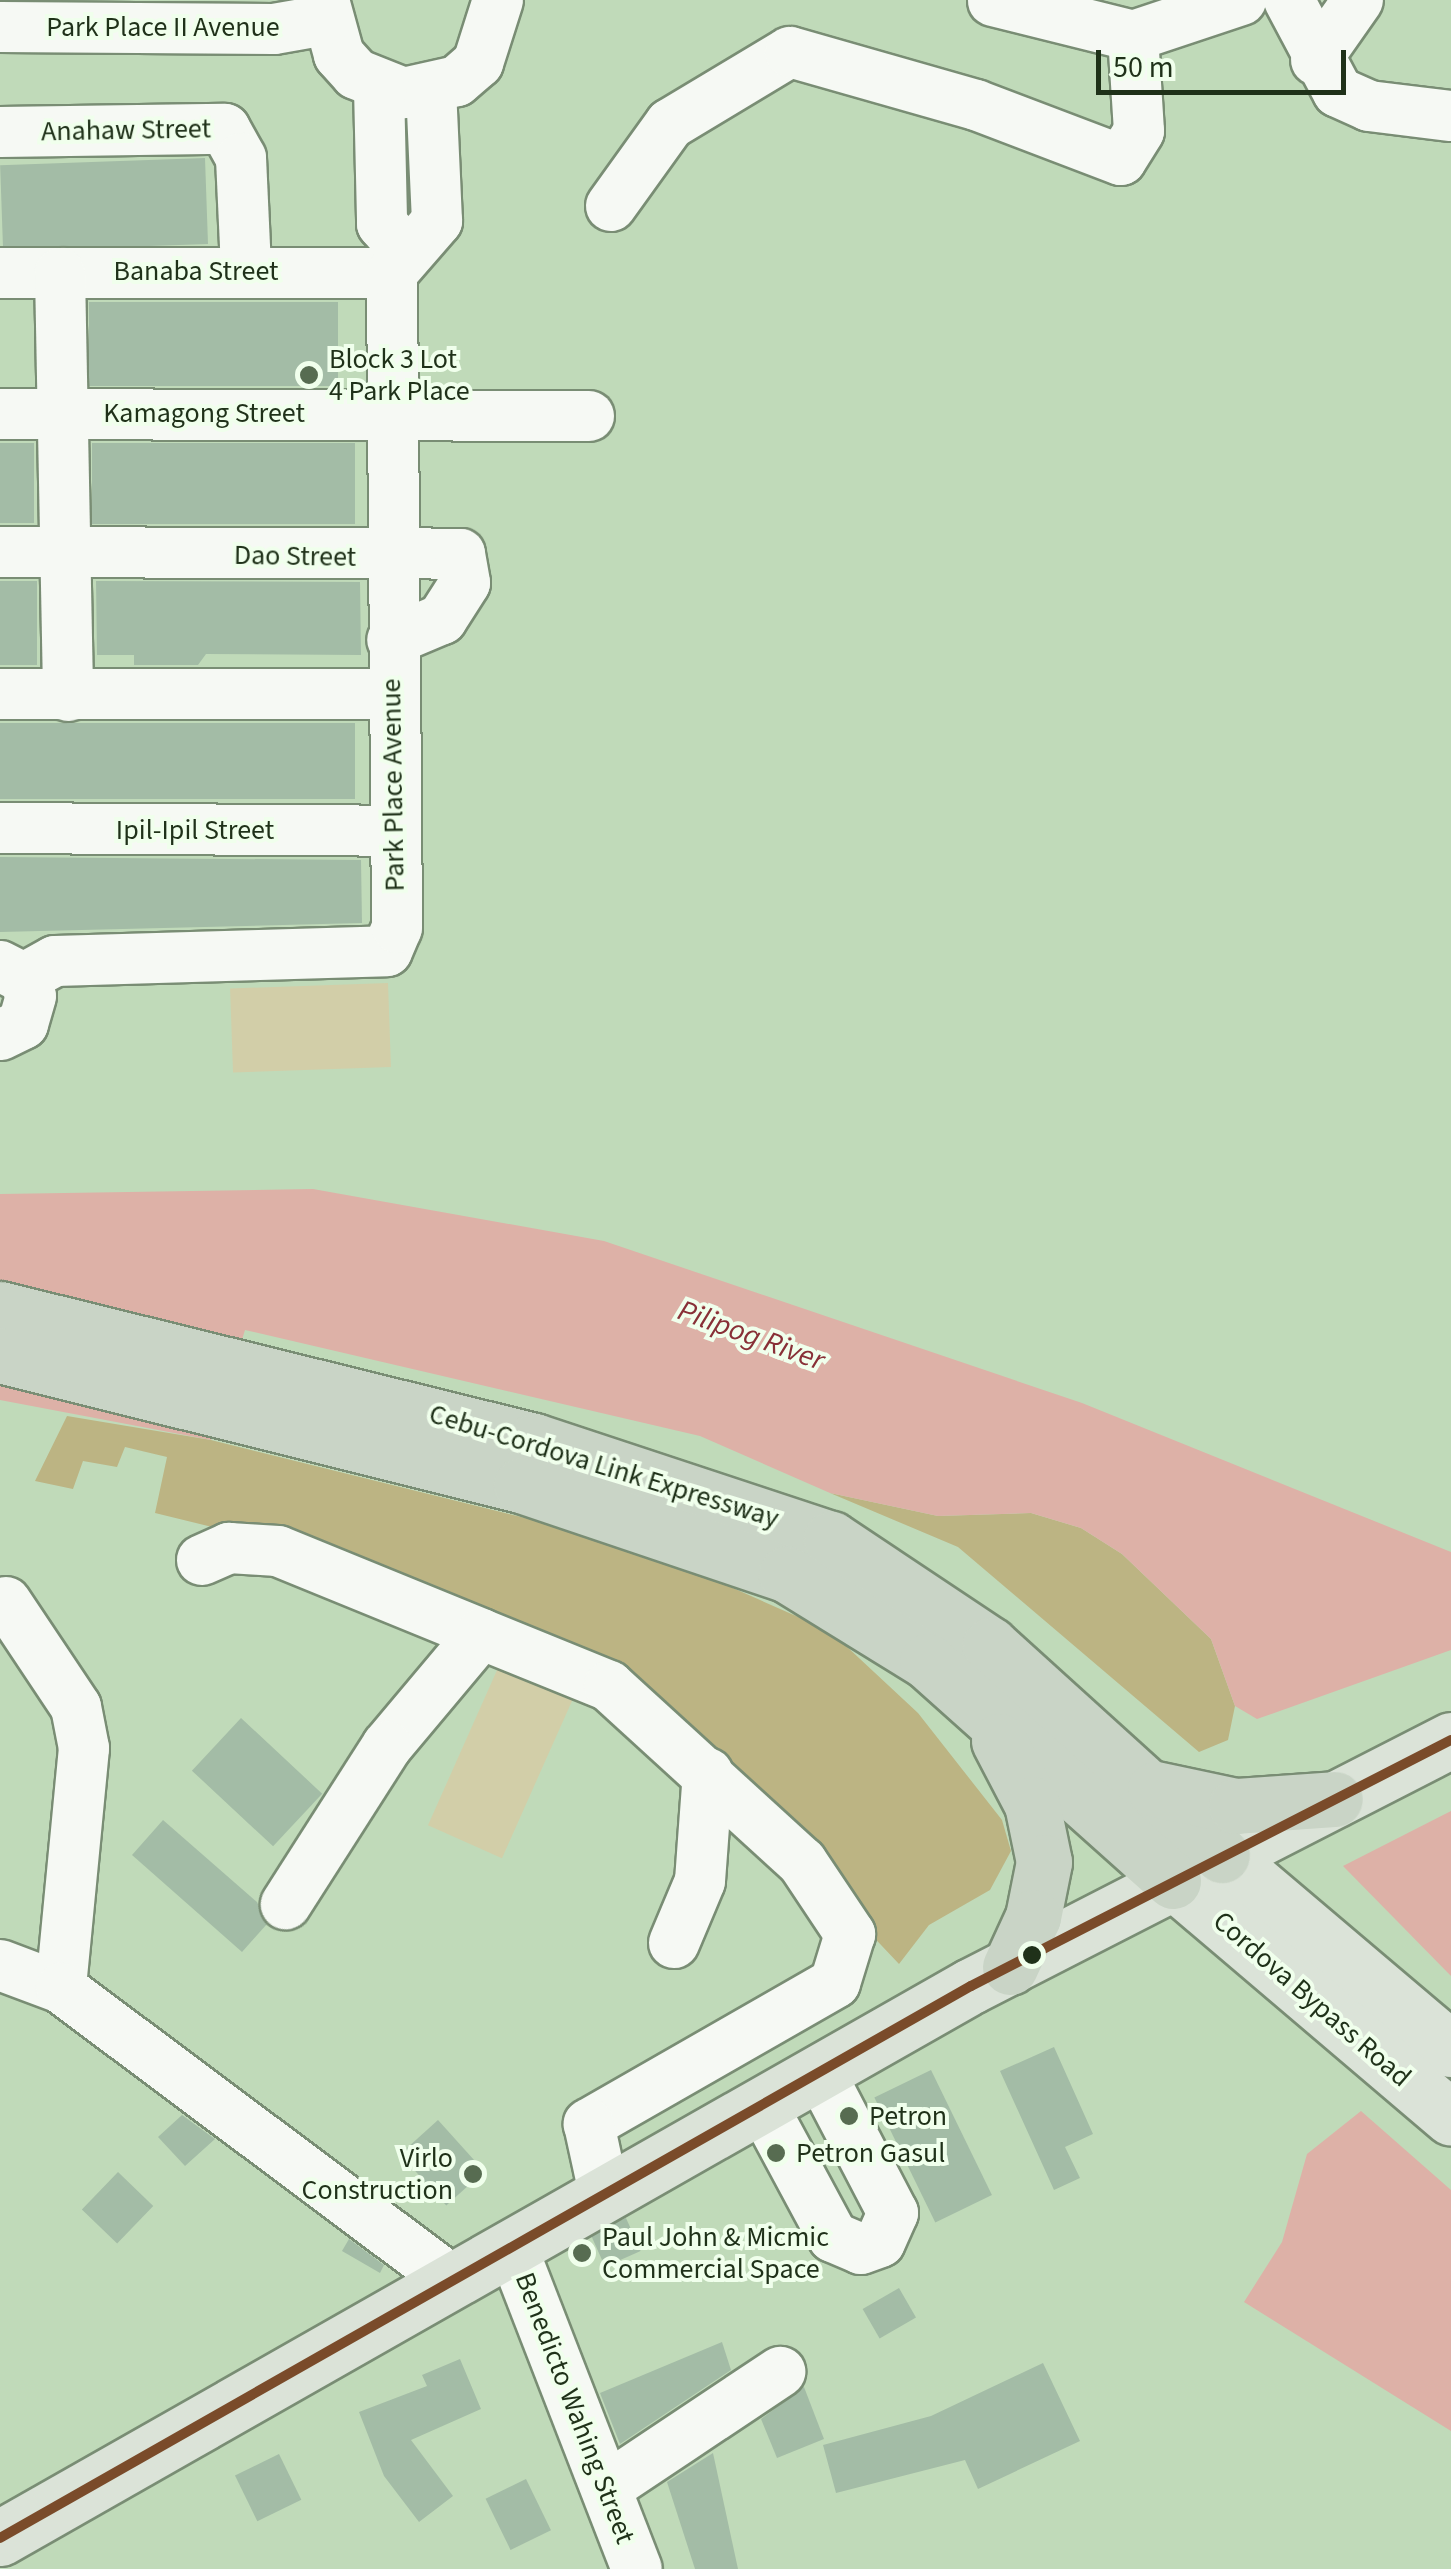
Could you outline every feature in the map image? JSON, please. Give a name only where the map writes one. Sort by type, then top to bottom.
[{"type":"highway","name":"Cebu-Cordova Link Expressway","points":[[0,1308],[748,1558],[858,1612],[981,1708],[1173,1881]]},
{"type":"highway","name":"Cebu-Cordova Link Expressway","points":[[0,1355],[228,1384],[691,1486],[831,1539],[956,1618],[1222,1855]]},
{"type":"highway","points":[[981,1708],[1025,1788],[1043,1847],[1040,1894],[996,1974]]},
{"type":"highway","points":[[1145,1785],[1236,1806],[1335,1799]]},
{"type":"main road","points":[[0,2538],[996,1974],[1451,1740]]},
{"type":"main road","name":"Cordova Bypass Road","points":[[1222,1855],[1451,2049]]},
{"type":"main road","name":"Cordova Bypass Road","points":[[1173,1881],[1451,2118]]},
{"type":"street","points":[[325,10],[339,55],[379,87],[431,91],[478,63],[498,0]]},
{"type":"street","points":[[993,0],[1133,36],[1241,0]]},
{"type":"street","points":[[1289,0],[1316,60],[1338,92],[1369,106],[1451,116]]},
{"type":"street","points":[[1316,60],[1358,0]]},
{"type":"street","name":"Park Place II Avenue","points":[[0,27],[274,30],[325,10]]},
{"type":"street","points":[[611,206],[670,124],[790,52],[976,105],[1121,160],[1139,130],[1133,36]]},
{"type":"street","points":[[379,87],[382,224],[400,263],[438,222],[431,91]]},
{"type":"street","name":"Anahaw Street","points":[[0,132],[225,129],[241,158],[246,270]]},
{"type":"street","name":"Banaba Street","points":[[0,273],[246,270],[400,263]]},
{"type":"street","name":"Park Place Avenue","points":[[12,972],[55,961],[387,952],[397,928],[390,831],[392,640],[388,558],[389,412],[400,263]]},
{"type":"street","points":[[60,272],[68,696]]},
{"type":"street","name":"Kamagong Street","points":[[0,414],[389,412],[589,416]]},
{"type":"street","name":"Dao Street","points":[[0,552],[388,558],[447,550],[468,567],[442,619],[392,640]]},
{"type":"street","points":[[0,694],[392,694]]},
{"type":"street","name":"Ipil-Ipil Street","points":[[0,828],[390,831]]},
{"type":"street","points":[[0,1035],[28,1016],[12,972]]},
{"type":"street","points":[[202,1560],[229,1548],[278,1551],[609,1686],[802,1862],[850,1934],[848,1960],[835,1983],[589,2124],[604,2193]]},
{"type":"street","points":[[6,1602],[76,1707],[84,1748],[61,1988]]},
{"type":"street","points":[[286,1904],[386,1746],[481,1634]]},
{"type":"street","points":[[674,1943],[700,1881],[708,1773]]},
{"type":"street","points":[[0,1965],[61,1988],[452,2282]]},
{"type":"street","points":[[762,2105],[833,2237],[861,2249],[880,2242],[893,2212],[820,2073]]},
{"type":"street","name":"Benedicto Wahing Street","points":[[512,2247],[610,2486],[637,2569]]},
{"type":"street","points":[[610,2486],[780,2372]]},
{"type":"shaded area","points":[[388,983],[391,1067],[233,1072],[230,989]]},
{"type":"shaded area","points":[[67,1416],[211,1440],[638,1546],[830,1631],[918,1713],[1002,1820],[1011,1851],[990,1890],[929,1925],[899,1964],[658,1709],[504,1615],[343,1559],[155,1513],[167,1457],[125,1447],[117,1467],[83,1461],[73,1489],[35,1481]]},
{"type":"shaded area","points":[[830,1493],[938,1516],[1031,1513],[1081,1528],[1122,1554],[1211,1639],[1235,1706],[1228,1740],[1199,1752],[958,1547]]},
{"type":"shaded area","points":[[502,1659],[576,1692],[502,1858],[428,1825]]},
{"type":"water","name":"Pilipog River","points":[[313,1189],[604,1241],[1082,1403],[1451,1552],[1451,1650],[1257,1719],[1235,1706],[1211,1639],[1122,1554],[1081,1528],[1031,1513],[938,1516],[830,1493],[700,1436],[245,1330],[211,1440],[0,1400],[0,1194]]},
{"type":"water","points":[[1451,1811],[1451,1976],[1343,1866]]},
{"type":"water","points":[[1361,2111],[1451,2190],[1451,2431],[1244,2302],[1282,2242],[1307,2154]]},
{"type":"building","points":[[205,158],[208,244],[3,251],[0,165]]},
{"type":"building","points":[[89,302],[338,302],[338,386],[89,386]]},
{"type":"building","points":[[0,443],[34,443],[34,523],[0,523]]},
{"type":"building","points":[[92,443],[355,443],[355,524],[92,524]]},
{"type":"building","points":[[0,581],[37,581],[37,665],[0,665]]},
{"type":"building","points":[[96,581],[360,582],[361,655],[206,654],[198,665],[134,665],[134,655],[97,655]]},
{"type":"building","points":[[0,723],[355,723],[355,799],[0,799]]},
{"type":"building","points":[[0,857],[361,860],[362,923],[0,932]]},
{"type":"building","points":[[241,1718],[322,1794],[273,1846],[192,1771]]},
{"type":"building","points":[[163,1820],[257,1902],[267,1924],[242,1952],[132,1855]]},
{"type":"building","points":[[1054,2047],[1093,2134],[1065,2147],[1080,2178],[1054,2190],[1000,2071]]},
{"type":"building","points":[[931,2070],[992,2195],[935,2223],[874,2098]]},
{"type":"building","points":[[182,2115],[215,2139],[185,2166],[158,2137]]},
{"type":"building","points":[[438,2120],[484,2171],[446,2205],[400,2154]]},
{"type":"building","points":[[118,2172],[153,2206],[117,2243],[82,2209]]},
{"type":"building","points":[[626,2218],[641,2251],[605,2267],[590,2234]]},
{"type":"building","points":[[349,2239],[384,2265],[380,2273],[342,2251]]},
{"type":"building","points":[[899,2288],[916,2317],[880,2338],[863,2309]]},
{"type":"building","points":[[722,2342],[731,2370],[620,2444],[600,2393]]},
{"type":"building","points":[[460,2359],[481,2409],[411,2440],[453,2496],[419,2522],[384,2476],[359,2412],[427,2386],[422,2375]]},
{"type":"building","points":[[1043,2363],[1080,2441],[978,2489],[965,2460],[836,2493],[823,2445],[931,2416]]},
{"type":"building","points":[[804,2387],[824,2439],[777,2458],[761,2419]]},
{"type":"building","points":[[713,2453],[738,2569],[695,2569],[667,2482]]},
{"type":"building","points":[[279,2454],[301,2500],[257,2521],[235,2475]]},
{"type":"building","points":[[526,2479],[551,2530],[511,2550],[486,2499]]},
{"type":"transit line","points":[[0,2538],[971,1986],[1451,1740]]},
{"type":"place","name":"Block 3 Lot 4 Park Place","points":[[309,375]]},
{"type":"place","name":"Petron","points":[[849,2116]]},
{"type":"place","name":"Petron Gasul","points":[[776,2153]]},
{"type":"place","name":"Virlo Construction","points":[[473,2174]]},
{"type":"place","name":"Paul John & Micmic Commercial Space","points":[[582,2253]]}]
